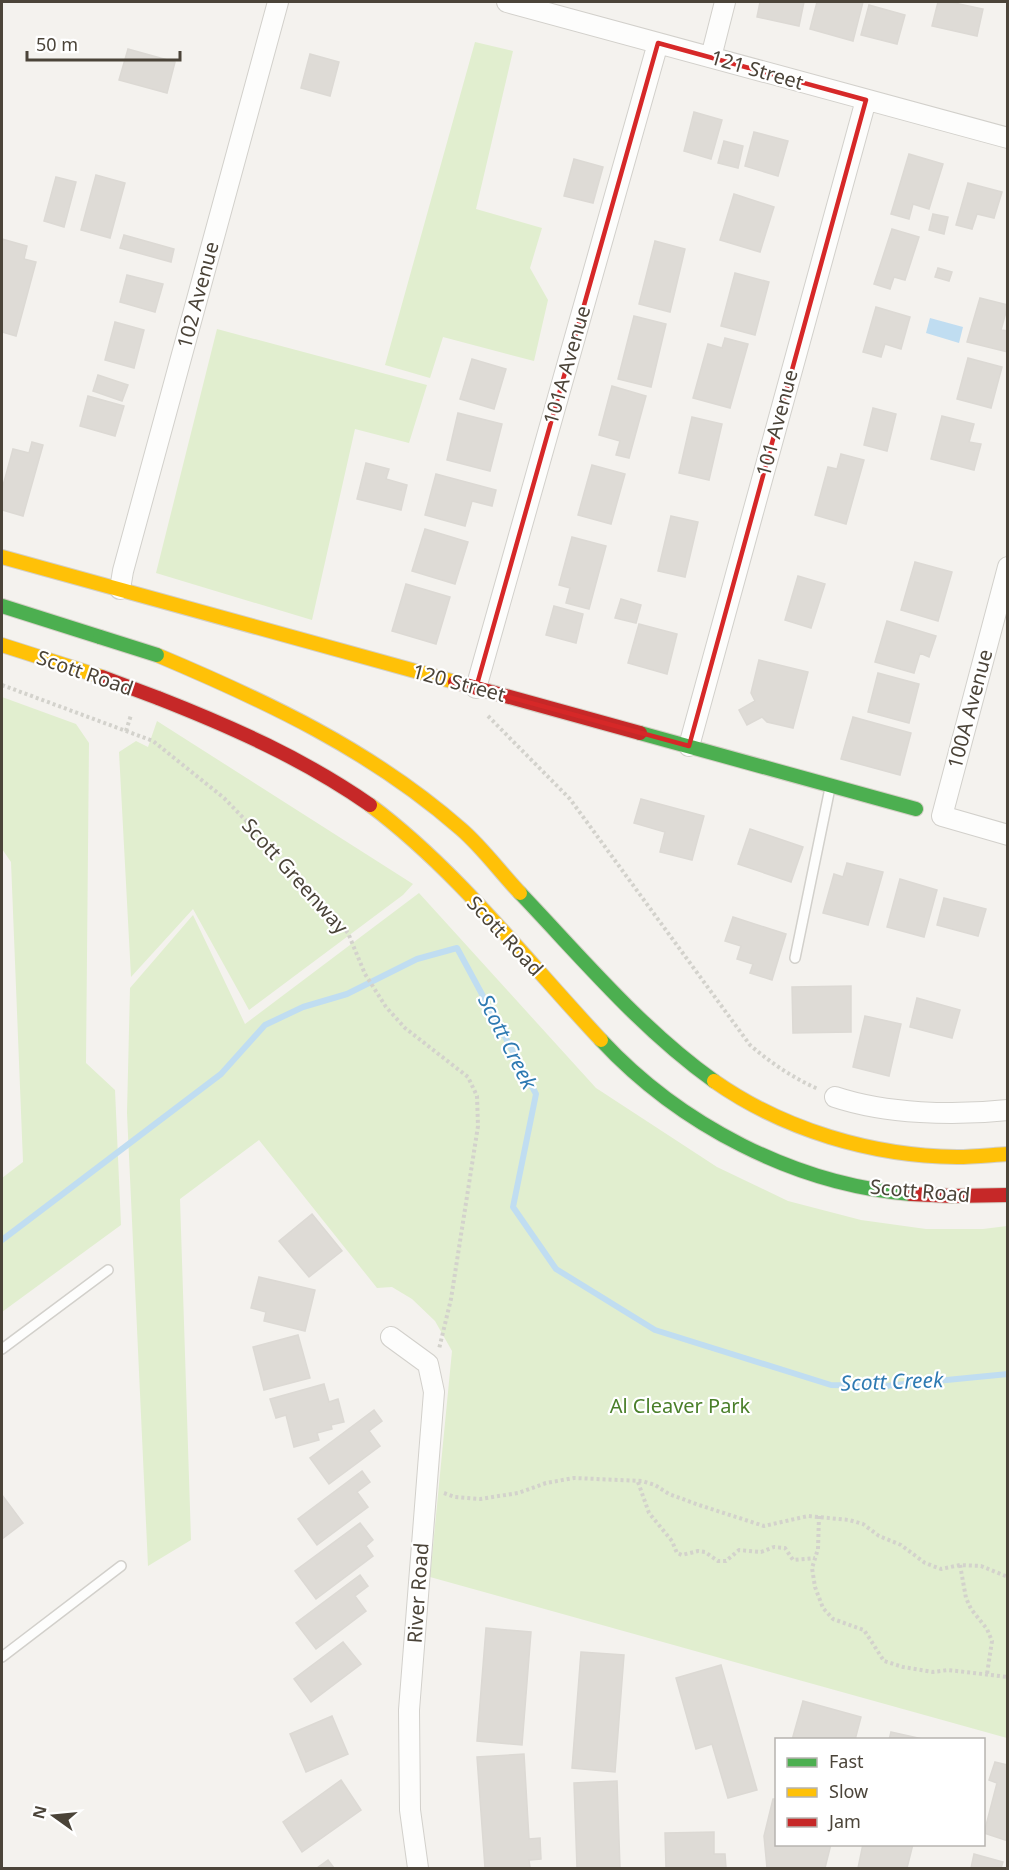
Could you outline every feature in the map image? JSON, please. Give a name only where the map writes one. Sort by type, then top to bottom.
[{"type":"main road","name":"120 Street","points":[[2,557],[916,809]]},
{"type":"main road","name":"Scott Road","points":[[2,606],[157,655],[268,703],[372,760],[463,830],[650,1030],[687,1061],[730,1091],[776,1116],[821,1134],[867,1148],[939,1157],[989,1157],[1008,1154]]},
{"type":"main road","name":"Scott Road","points":[[2,645],[102,677],[256,739],[351,792],[395,825],[475,903],[620,1060],[664,1096],[740,1145],[813,1174],[884,1191],[927,1195],[1008,1195]]},
{"type":"street","name":"102 Avenue","points":[[120,590],[126,559],[278,2]]},
{"type":"street","name":"121 Street","points":[[507,2],[1008,138]]},
{"type":"street","points":[[711,57],[725,2]]},
{"type":"street","name":"101A Avenue","points":[[476,688],[658,43]]},
{"type":"street","name":"101 Avenue","points":[[689,746],[866,100]]},
{"type":"street","name":"100A Avenue","points":[[1008,567],[942,816],[1008,835]]},
{"type":"street","points":[[835,1097],[868,1106],[925,1112],[966,1114],[1008,1110]]},
{"type":"street","name":"River Road","points":[[391,1337],[428,1364],[434,1392],[409,1710],[410,1810],[418,1869]]},
{"type":"lane","points":[[795,958],[831,785]]},
{"type":"lane","points":[[2,1349],[108,1270]]},
{"type":"lane","points":[[2,1657],[121,1566]]},
{"type":"path","name":"Scott Greenway","points":[[2,685],[153,741],[224,798],[288,864],[348,933],[365,974],[386,1007],[405,1028],[468,1077],[477,1096],[478,1126],[451,1299],[442,1341]]},
{"type":"path","points":[[481,711],[570,799],[750,1045],[800,1081],[835,1097]]},
{"type":"path","points":[[126,730],[131,715]]},
{"type":"path","points":[[441,1491],[455,1497],[480,1499],[518,1493],[546,1483],[574,1478],[638,1482],[655,1485],[669,1494],[764,1526],[808,1516],[849,1520],[863,1524],[879,1536],[901,1545],[925,1563],[941,1569],[960,1565],[981,1566],[1008,1577]]},
{"type":"path","points":[[638,1482],[649,1513],[681,1555],[698,1551],[705,1552],[718,1562],[726,1561],[739,1550],[761,1552],[774,1546],[785,1548],[793,1560],[815,1558]]},
{"type":"path","points":[[819,1516],[819,1539],[812,1568],[815,1587],[823,1608],[833,1619],[864,1630],[884,1661],[933,1672],[948,1670],[1008,1677]]},
{"type":"path","points":[[960,1565],[966,1598],[987,1629],[992,1641],[987,1674]]},
{"type":"highlighted area","points":[[658,43],[866,100],[689,746],[476,688]]},
{"type":"green space","points":[[475,42],[513,51],[476,209],[542,228],[530,268],[548,300],[534,361],[443,337],[430,378],[385,365]]},
{"type":"green space","points":[[217,329],[427,385],[409,443],[355,429],[312,620],[156,573]]},
{"type":"green space","points":[[2,697],[76,724],[89,743],[86,1063],[115,1090],[121,1225],[2,1312],[2,1178],[23,1162],[11,862],[2,849]]},
{"type":"green space","points":[[157,721],[413,884],[403,895],[249,1010],[193,909],[131,977],[119,752],[136,741],[148,747]]},
{"type":"green space","name":"Al Cleaver Park","points":[[419,893],[596,1088],[717,1167],[788,1201],[861,1220],[926,1229],[983,1229],[1007,1226],[1007,1738],[430,1577],[452,1351],[435,1321],[412,1299],[392,1287],[377,1288],[259,1140],[180,1199],[191,1540],[148,1566],[127,1113],[130,988],[193,915],[245,1024]]},
{"type":"water","points":[[930,318],[963,327],[959,343],[926,333]]},
{"type":"building","points":[[760,2],[804,2],[799,26],[757,17]]},
{"type":"building","points":[[817,2],[863,2],[853,41],[810,29]]},
{"type":"building","points":[[938,2],[950,2],[983,9],[977,36],[932,26]]},
{"type":"building","points":[[869,5],[905,15],[897,44],[861,35]]},
{"type":"building","points":[[128,49],[175,62],[167,93],[119,80]]},
{"type":"building","points":[[310,54],[339,62],[330,96],[301,88]]},
{"type":"building","points":[[694,112],[722,120],[711,159],[684,151]]},
{"type":"building","points":[[754,132],[788,141],[778,176],[745,166]]},
{"type":"building","points":[[724,141],[743,146],[738,168],[718,163]]},
{"type":"building","points":[[909,154],[943,164],[929,209],[913,204],[909,219],[891,214]]},
{"type":"building","points":[[574,159],[603,167],[593,203],[564,196]]},
{"type":"building","points":[[96,175],[125,183],[110,238],[81,230]]},
{"type":"building","points":[[56,177],[76,182],[64,227],[44,221]]},
{"type":"building","points":[[968,183],[1002,192],[994,218],[977,214],[972,229],[956,225]]},
{"type":"building","points":[[734,194],[774,207],[760,252],[720,240]]},
{"type":"building","points":[[933,214],[948,217],[944,234],[929,230]]},
{"type":"building","points":[[892,229],[919,237],[905,280],[894,277],[890,289],[874,284]]},
{"type":"building","points":[[124,235],[174,249],[171,262],[120,248]]},
{"type":"building","points":[[2,239],[27,246],[24,259],[36,262],[16,336],[2,332]]},
{"type":"building","points":[[655,241],[685,249],[670,312],[639,304]]},
{"type":"building","points":[[938,268],[952,272],[949,281],[935,277]]},
{"type":"building","points":[[735,273],[769,282],[755,335],[721,326]]},
{"type":"building","points":[[127,275],[163,284],[155,312],[120,302]]},
{"type":"building","points":[[980,298],[1008,305],[1001,330],[1008,331],[1008,352],[967,342]]},
{"type":"building","points":[[876,307],[910,317],[901,349],[885,344],[881,357],[863,352]]},
{"type":"building","points":[[634,316],[666,324],[651,387],[618,379]]},
{"type":"building","points":[[115,322],[144,330],[134,368],[105,360]]},
{"type":"building","points":[[725,338],[748,344],[730,408],[693,398],[708,344],[722,348]]},
{"type":"building","points":[[968,358],[1002,367],[991,408],[957,399]]},
{"type":"building","points":[[472,359],[506,369],[494,409],[460,399]]},
{"type":"building","points":[[98,375],[128,385],[122,401],[93,391]]},
{"type":"building","points":[[612,386],[646,396],[629,458],[616,455],[620,441],[599,435]]},
{"type":"building","points":[[88,396],[124,406],[115,436],[80,426]]},
{"type":"building","points":[[873,408],[896,414],[887,451],[864,445]]},
{"type":"building","points":[[458,413],[502,424],[490,471],[447,460]]},
{"type":"building","points":[[942,416],[974,424],[969,442],[981,444],[974,470],[931,459]]},
{"type":"building","points":[[692,417],[722,424],[709,480],[679,473]]},
{"type":"building","points":[[32,442],[43,445],[23,516],[2,510],[2,489],[13,449],[29,453]]},
{"type":"building","points":[[841,454],[864,460],[846,524],[815,515],[828,467],[837,469]]},
{"type":"building","points":[[366,463],[389,469],[386,479],[407,485],[401,510],[357,499]]},
{"type":"building","points":[[592,465],[625,474],[611,524],[578,515]]},
{"type":"building","points":[[436,474],[496,490],[492,506],[472,501],[465,526],[425,515]]},
{"type":"building","points":[[671,516],[698,522],[685,577],[658,571]]},
{"type":"building","points":[[425,529],[468,542],[455,584],[412,571]]},
{"type":"building","points":[[572,537],[606,546],[589,609],[566,603],[570,588],[559,585]]},
{"type":"building","points":[[915,562],[952,572],[938,621],[901,610]]},
{"type":"building","points":[[798,576],[825,584],[811,628],[785,620]]},
{"type":"building","points":[[406,584],[450,597],[436,644],[392,631]]},
{"type":"building","points":[[621,599],[641,605],[636,623],[615,618]]},
{"type":"building","points":[[554,606],[583,614],[576,643],[546,635]]},
{"type":"building","points":[[887,621],[936,636],[929,657],[920,653],[914,673],[875,662]]},
{"type":"building","points":[[639,624],[677,634],[667,674],[628,663]]},
{"type":"building","points":[[759,660],[808,672],[793,728],[767,722],[762,717],[747,725],[739,710],[755,701],[751,693]]},
{"type":"building","points":[[878,673],[919,684],[909,723],[868,712]]},
{"type":"building","points":[[853,717],[911,733],[900,775],[841,759]]},
{"type":"building","points":[[641,799],[704,816],[692,860],[660,852],[665,832],[634,823]]},
{"type":"building","points":[[750,829],[803,847],[791,882],[738,864]]},
{"type":"building","points":[[847,863],[883,872],[868,925],[823,913],[834,874],[843,877]]},
{"type":"building","points":[[900,879],[937,890],[924,937],[887,927]]},
{"type":"building","points":[[944,898],[986,909],[978,936],[937,925]]},
{"type":"building","points":[[733,917],[786,934],[772,980],[750,973],[753,964],[737,959],[741,946],[725,941]]},
{"type":"building","points":[[851,986],[851,1032],[793,1033],[792,987]]},
{"type":"building","points":[[917,998],[960,1010],[952,1038],[910,1027]]},
{"type":"building","points":[[865,1016],[901,1024],[889,1076],[853,1067]]},
{"type":"building","points":[[312,1214],[342,1251],[309,1277],[279,1241]]},
{"type":"building","points":[[259,1277],[315,1290],[305,1331],[264,1321],[266,1312],[251,1308]]},
{"type":"building","points":[[298,1335],[310,1378],[264,1390],[253,1347]]},
{"type":"building","points":[[324,1384],[329,1402],[338,1399],[344,1422],[331,1425],[332,1429],[317,1433],[319,1440],[294,1447],[286,1415],[276,1418],[270,1399]]},
{"type":"building","points":[[374,1410],[382,1421],[369,1431],[380,1446],[329,1484],[310,1458]]},
{"type":"building","points":[[362,1471],[370,1482],[357,1492],[368,1507],[317,1545],[298,1519]]},
{"type":"building","points":[[2,1495],[23,1523],[2,1539]]},
{"type":"building","points":[[360,1523],[373,1540],[366,1546],[373,1556],[316,1599],[295,1571]]},
{"type":"building","points":[[360,1575],[368,1586],[355,1596],[366,1611],[316,1649],[296,1623]]},
{"type":"building","points":[[486,1628],[531,1632],[522,1745],[477,1741]]},
{"type":"building","points":[[343,1642],[361,1664],[311,1702],[294,1679]]},
{"type":"building","points":[[581,1652],[624,1655],[615,1772],[572,1768]]},
{"type":"building","points":[[721,1665],[757,1790],[728,1798],[712,1744],[696,1749],[676,1678]]},
{"type":"building","points":[[803,1701],[861,1717],[856,1738],[793,1738]]},
{"type":"building","points":[[332,1716],[348,1754],[306,1772],[290,1734]]},
{"type":"building","points":[[891,1732],[918,1738],[890,1738]]},
{"type":"building","points":[[524,1754],[529,1839],[540,1838],[541,1859],[529,1860],[530,1868],[485,1868],[477,1757]]},
{"type":"building","points":[[995,1762],[1008,1765],[1008,1841],[985,1833],[997,1783],[989,1780]]},
{"type":"building","points":[[341,1780],[361,1810],[302,1852],[283,1822]]},
{"type":"building","points":[[617,1781],[620,1868],[577,1868],[574,1783]]},
{"type":"building","points":[[773,1799],[775,1799],[775,1846],[830,1846],[825,1868],[767,1868],[764,1836]]},
{"type":"building","points":[[714,1832],[714,1854],[725,1854],[726,1868],[666,1868],[665,1833]]},
{"type":"building","points":[[863,1846],[912,1846],[907,1868],[858,1868]]},
{"type":"building","points":[[974,1854],[1003,1862],[1001,1868],[971,1868]]},
{"type":"building","points":[[328,1860],[334,1868],[317,1868]]},
{"type":"waterway","name":"Scott Creek","points":[[2,1240],[221,1074],[265,1025],[303,1007],[347,994],[417,959],[457,948],[536,1094],[513,1207],[556,1269],[655,1330],[831,1385],[885,1386],[1008,1374]]},
{"type":"traffic: fast","points":[[2,606],[100,637]]},
{"type":"traffic: fast","points":[[100,637],[157,655]]},
{"type":"traffic: fast","points":[[640,733],[916,809]]},
{"type":"traffic: fast","points":[[520,893],[636,1015],[714,1081]]},
{"type":"traffic: fast","points":[[601,1040],[666,1098],[703,1123],[742,1145],[825,1178],[868,1188],[911,1194]]},
{"type":"traffic: slow","points":[[2,557],[455,682]]},
{"type":"traffic: slow","points":[[2,645],[102,677]]},
{"type":"traffic: slow","points":[[157,655],[277,709],[354,751],[391,775],[461,829],[520,893]]},
{"type":"traffic: slow","points":[[370,805],[433,858],[462,887],[601,1040]]},
{"type":"traffic: slow","points":[[714,1081],[741,1098],[799,1126],[861,1145],[893,1152],[925,1155],[963,1157],[1008,1154]]},
{"type":"traffic: jam","points":[[102,677],[158,698]]},
{"type":"traffic: jam","points":[[455,682],[640,733]]},
{"type":"traffic: jam","points":[[158,698],[267,745],[345,788],[370,805]]},
{"type":"traffic: jam","points":[[911,1194],[1008,1195]]}]
